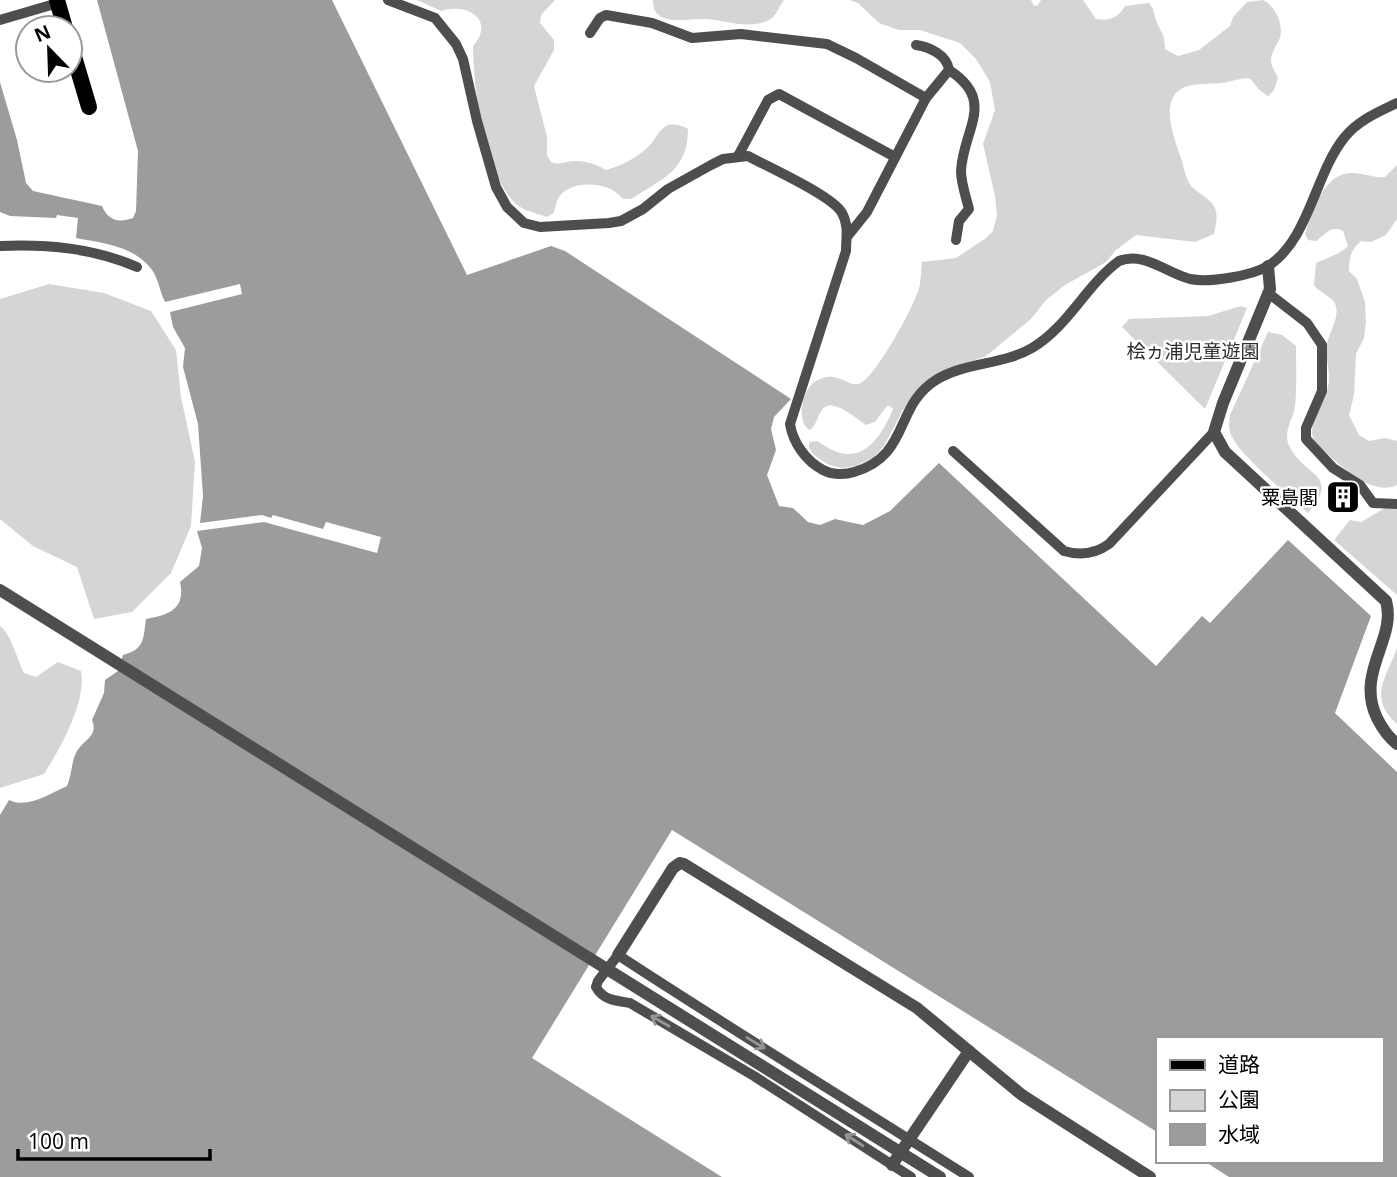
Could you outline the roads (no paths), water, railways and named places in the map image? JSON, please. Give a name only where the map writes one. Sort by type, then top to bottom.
[{"type":"main road","points":[[82,84],[89,107]]},
{"type":"street","points":[[388,0],[435,18],[456,44],[463,59],[496,187],[507,207],[524,223],[540,227],[621,221],[700,171],[723,159],[738,156],[748,156],[831,202],[844,216],[846,251],[790,424],[795,440],[805,455],[817,467],[829,473],[861,470],[881,460],[897,441],[914,402],[937,379],[1019,354],[1044,340],[1119,261],[1127,258],[1143,259],[1188,278],[1206,280],[1251,273],[1268,265],[1284,251],[1302,222],[1344,137],[1363,120],[1397,103]]},
{"type":"street","points":[[0,20],[57,1]]},
{"type":"street","points":[[590,33],[600,18],[606,15],[652,23],[692,38],[741,34],[827,44],[926,98]]},
{"type":"street","points":[[847,237],[867,212],[926,98],[949,70],[949,65],[941,55],[930,48],[916,45]]},
{"type":"street","points":[[949,70],[970,90],[976,108],[961,172],[969,209],[959,221],[956,240]]},
{"type":"street","points":[[738,156],[768,100],[779,94],[895,157]]},
{"type":"street","points":[[0,246],[67,246],[121,260],[137,267]]},
{"type":"street","points":[[954,450],[1064,551],[1088,554],[1098,551],[1109,544],[1214,432],[1223,403],[1268,293],[1268,265]]},
{"type":"street","points":[[1268,293],[1307,323],[1322,345],[1322,391],[1306,429],[1307,439],[1333,468],[1360,485],[1373,503],[1397,504]]},
{"type":"street","points":[[1214,432],[1225,452],[1386,601],[1390,610],[1389,630],[1373,670],[1371,701],[1383,729],[1397,744]]},
{"type":"street","points":[[0,590],[940,1177]]},
{"type":"street","points":[[911,1177],[754,1076],[630,1003],[610,1000],[600,993],[596,987],[598,981],[618,955],[673,867],[680,863],[906,1001],[1022,1095],[1150,1177]]},
{"type":"street","points":[[618,955],[710,1016],[969,1177]]},
{"type":"street","points":[[892,1165],[969,1051]]},
{"type":"water","points":[[97,0],[332,0],[467,275],[551,246],[565,251],[791,399],[774,417],[771,429],[776,450],[767,475],[779,506],[793,508],[808,522],[820,525],[835,519],[863,525],[890,511],[939,463],[1156,666],[1202,616],[1210,623],[1288,540],[1371,616],[1335,713],[1397,772],[1397,1177],[1229,1177],[1207,1163],[1383,1163],[1383,1037],[1156,1037],[1156,1131],[672,830],[532,1058],[722,1177],[0,1177],[0,815],[9,800],[31,802],[67,786],[76,753],[92,734],[92,720],[104,693],[105,680],[118,671],[123,655],[135,650],[142,642],[146,619],[168,613],[178,605],[180,582],[199,566],[202,548],[197,531],[264,522],[377,553],[381,537],[326,522],[323,529],[273,515],[271,518],[262,515],[200,523],[203,496],[198,424],[183,367],[185,348],[173,327],[170,312],[242,294],[240,284],[165,302],[154,273],[137,256],[107,244],[76,238],[78,218],[57,215],[56,218],[10,216],[0,212],[0,82],[26,183],[33,191],[102,206],[114,220],[133,218],[136,211],[138,151]]},
{"type":"place","name":"粟島閣","points":[[1343,497]]},
{"type":"park label","name":"桧ヵ浦児童遊園","points":[[1193,351]]}]
